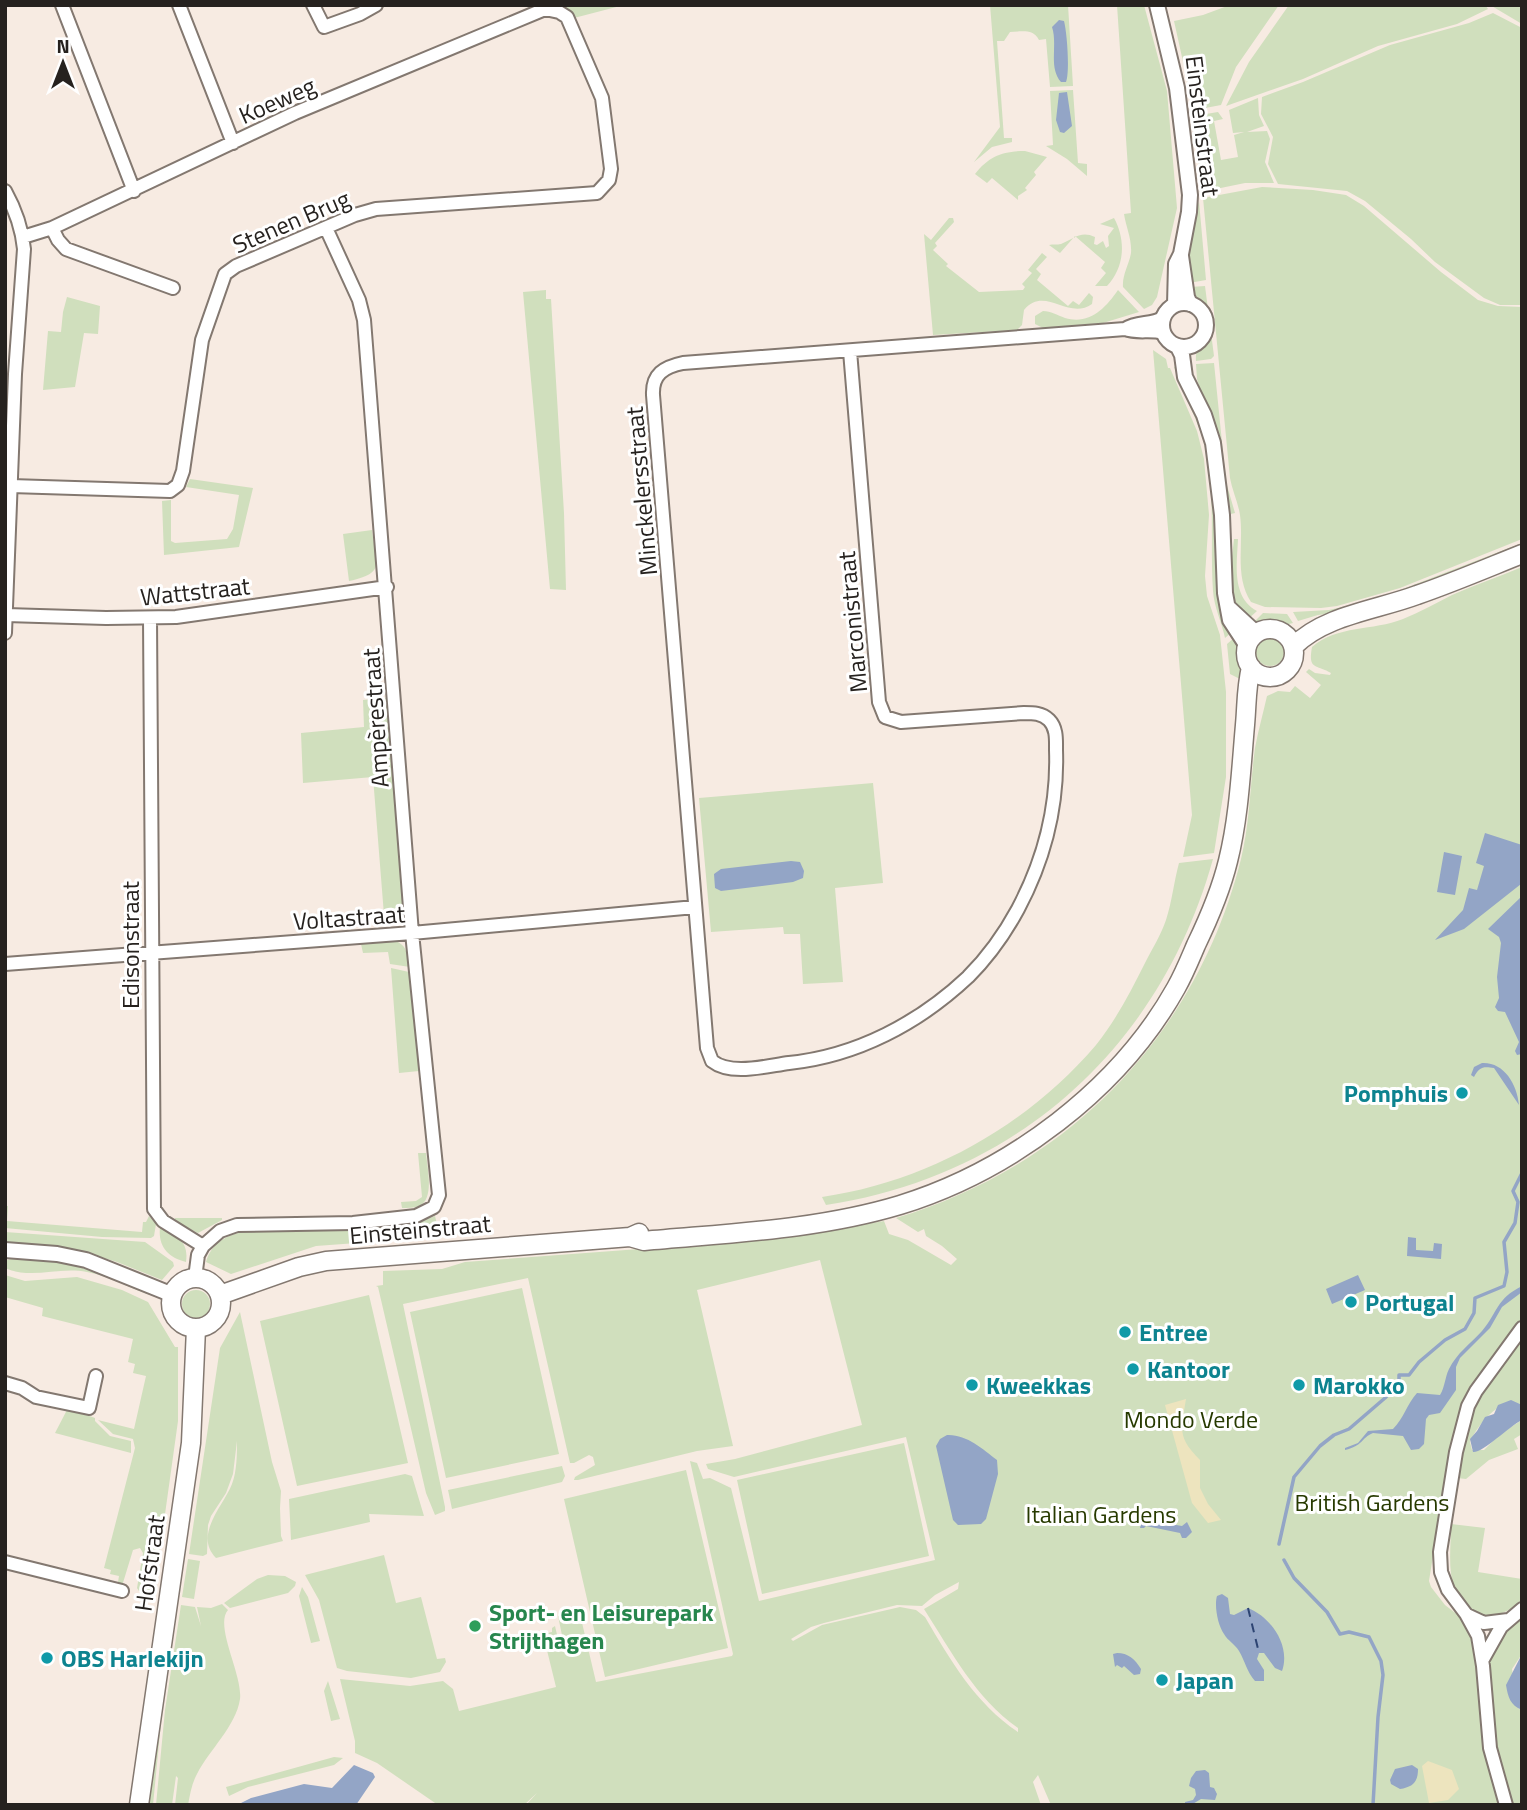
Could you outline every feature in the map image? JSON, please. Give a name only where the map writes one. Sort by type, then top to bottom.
[{"type":"main road","points":[[1294,646],[1304,635],[1344,617],[1417,595],[1522,554]]},
{"type":"main road","points":[[1280,631],[1321,618],[1344,617]]},
{"type":"main road","points":[[1264,629],[1280,631],[1286,634],[1294,646],[1295,654],[1289,668],[1277,676],[1257,672],[1246,653],[1252,639],[1264,629]]},
{"type":"main road","name":"Einsteinstraat","points":[[219,1295],[299,1267],[326,1261],[630,1237],[644,1241],[800,1226],[879,1210],[925,1196],[960,1182],[1014,1153],[1073,1111],[1113,1072],[1149,1029],[1176,988],[1212,911],[1225,872],[1237,814],[1246,716],[1245,697],[1257,672]]},
{"type":"main road","points":[[195,1279],[210,1283],[219,1295],[221,1302],[218,1315],[209,1325],[196,1328],[183,1325],[174,1315],[173,1295],[183,1282],[195,1279]]},
{"type":"main road","name":"Hofstraat","points":[[139,1805],[191,1443],[196,1328]]},
{"type":"street","points":[[62,5],[134,191]]},
{"type":"street","points":[[179,5],[233,143]]},
{"type":"street","points":[[313,5],[320,23],[325,27],[376,5]]},
{"type":"street","name":"Einsteinstraat","points":[[1157,5],[1177,88],[1190,195],[1181,254],[1175,270],[1175,305]]},
{"type":"street","name":"Koeweg","points":[[23,237],[52,228],[134,191],[295,113],[509,23],[545,9],[552,9]]},
{"type":"street","name":"Stenen Brug","points":[[11,486],[170,491],[178,485],[183,471],[202,340],[225,274],[236,266],[355,215],[376,209],[590,195],[604,187],[611,169],[602,98],[567,17],[552,9]]},
{"type":"street","points":[[5,191],[23,237],[10,374],[11,486],[5,633]]},
{"type":"street","points":[[52,228],[66,249],[173,288]]},
{"type":"street","name":"Ampèrestraat","points":[[202,1246],[220,1231],[237,1225],[353,1223],[416,1216],[431,1210],[439,1195],[412,933],[364,320],[359,300],[326,228]]},
{"type":"street","name":"Einsteinstraat","points":[[1181,254],[1190,304]]},
{"type":"street","points":[[1190,304],[1200,309],[1206,324],[1201,339],[1185,346],[1169,342],[1163,333],[1163,318],[1167,310],[1175,305],[1190,304]]},
{"type":"street","name":"Minckelersstraat","points":[[1125,329],[1133,323],[1163,318]]},
{"type":"street","name":"Minckelersstraat","points":[[695,907],[653,395],[655,379],[666,367],[683,363],[1125,329],[1133,332],[1163,333]]},
{"type":"street","points":[[1185,346],[1182,355],[1185,377],[1209,428],[1215,454],[1223,536],[1224,584],[1230,620],[1252,639]]},
{"type":"street","name":"Marconistraat","points":[[695,907],[707,1048],[712,1061],[729,1069],[808,1061],[860,1046],[901,1027],[939,1002],[969,976],[998,942],[1019,908],[1043,849],[1056,777],[1055,737],[1048,719],[1035,713],[1024,713],[901,722],[886,716],[882,710],[879,702],[850,351]]},
{"type":"street","name":"Wattstraat","points":[[6,615],[150,618],[387,587]]},
{"type":"street","name":"Edisonstraat","points":[[150,618],[153,1209],[163,1221],[202,1246]]},
{"type":"street","name":"Voltastraat","points":[[5,964],[412,933],[695,907]]},
{"type":"street","points":[[195,1279],[202,1246]]},
{"type":"street","points":[[5,1250],[57,1254],[86,1260],[173,1295]]},
{"type":"street","points":[[1506,1805],[1490,1748],[1478,1636],[1448,1590],[1440,1562],[1455,1452],[1462,1424],[1476,1391],[1522,1328]]},
{"type":"street","points":[[5,1383],[22,1388],[37,1397],[89,1408],[96,1376]]},
{"type":"street","points":[[5,1562],[122,1591]]},
{"type":"street","points":[[1482,1659],[1508,1620],[1522,1609]]},
{"type":"street","points":[[1466,1614],[1484,1623],[1508,1620]]},
{"type":"green space","points":[[558,5],[624,5],[574,18]]},
{"type":"green space","points":[[990,5],[1068,5],[1073,86],[1050,87],[1046,39],[1039,40],[1030,32],[1022,31],[1010,32],[1004,41],[997,41],[1004,138],[1012,138],[1012,142],[992,147],[974,162],[1000,127]]},
{"type":"green space","points":[[1117,5],[1144,5],[1167,91],[1177,208],[1157,297],[1152,305],[1144,309],[1123,287],[1131,253],[1124,214],[1131,213]]},
{"type":"green space","points":[[1230,5],[1279,5],[1236,67],[1221,105],[1200,109],[1193,107],[1174,21],[1203,15]]},
{"type":"green space","points":[[1289,5],[1485,5],[1488,9],[1457,24],[1378,46],[1303,79],[1226,106],[1249,62]]},
{"type":"green space","points":[[1490,5],[1522,5],[1522,24]]},
{"type":"green space","points":[[1493,13],[1522,28],[1522,305],[1500,305],[1484,298],[1435,262],[1365,201],[1347,191],[1278,184],[1268,164],[1273,137],[1261,114],[1262,97],[1390,45],[1469,23]]},
{"type":"green space","points":[[1073,90],[1078,163],[1087,164],[1087,176],[1046,146],[1053,145],[1050,91]]},
{"type":"green space","points":[[1258,98],[1259,115],[1264,126],[1247,132],[1267,131],[1270,139],[1265,162],[1274,183],[1245,183],[1211,190],[1201,188],[1194,120],[1200,115],[1218,112],[1223,119],[1214,121],[1221,160],[1238,157],[1234,135],[1244,132],[1233,133],[1229,110]]},
{"type":"green space","points":[[1025,151],[1047,157],[1034,172],[1036,175],[1025,188],[1027,190],[1018,196],[1018,200],[992,178],[987,183],[975,174],[997,156]]},
{"type":"green space","points":[[1262,187],[1346,195],[1364,206],[1478,300],[1498,306],[1522,307],[1522,539],[1400,588],[1337,606],[1265,607],[1251,602],[1241,571],[1240,515],[1230,478],[1203,198]]},
{"type":"green space","points":[[1199,201],[1206,280],[1189,283],[1187,252]]},
{"type":"green space","points":[[949,218],[953,218],[954,222],[935,243],[937,246],[933,250],[948,264],[946,266],[979,292],[1023,290],[1025,287],[1022,284],[1032,273],[1028,270],[1042,253],[1047,257],[1036,269],[1041,274],[1037,280],[1068,306],[1073,301],[1079,305],[1089,293],[1093,297],[1092,304],[1074,309],[1040,301],[1032,303],[1024,310],[1022,325],[1017,330],[933,335],[924,234],[931,240]]},
{"type":"green space","points":[[1114,218],[1118,226],[1122,253],[1113,279],[1107,286],[1095,286],[1106,273],[1101,268],[1105,262],[1076,237],[1090,235],[1095,237],[1094,244],[1103,241],[1106,248],[1109,246],[1108,236],[1114,228],[1100,224]]},
{"type":"green space","points":[[1074,238],[1060,253],[1049,245],[1061,244]]},
{"type":"green space","points":[[1205,286],[1214,356],[1196,361],[1209,322],[1190,287]]},
{"type":"green space","points":[[546,290],[546,299],[551,299],[566,590],[550,589],[523,292]]},
{"type":"green space","points":[[1118,290],[1139,312],[1103,323],[1043,328],[1035,324],[1035,316],[1043,311],[1074,320],[1089,317],[1102,309]]},
{"type":"green space","points":[[67,297],[100,306],[98,334],[84,333],[75,387],[43,390],[48,331],[61,332]]},
{"type":"green space","points":[[1153,350],[1166,359],[1197,431],[1204,459],[1209,515],[1205,576],[1207,596],[1220,635],[1226,692],[1226,777],[1214,853],[1183,857],[1192,815]]},
{"type":"green space","points":[[1214,363],[1226,482],[1235,513],[1231,514],[1224,470],[1197,379],[1196,364]]},
{"type":"green space","points":[[1178,366],[1206,443],[1215,517],[1217,595],[1223,618],[1232,632],[1225,638],[1213,591],[1211,491],[1207,457],[1201,434],[1174,367]]},
{"type":"green space","points":[[190,479],[253,488],[239,547],[164,555],[162,501],[171,500],[171,541],[175,543],[227,539],[233,529],[239,495],[186,487]]},
{"type":"green space","points":[[372,530],[376,559],[374,570],[349,581],[343,534]]},
{"type":"green space","points":[[1234,539],[1238,539],[1239,588],[1249,605],[1257,611],[1247,620],[1240,611],[1233,592],[1231,571]]},
{"type":"green space","points":[[1522,543],[1522,547],[1421,587],[1335,613],[1298,621],[1293,612],[1329,610],[1377,599]]},
{"type":"green space","name":"Mondo Verde","points":[[1522,567],[1522,1323],[1460,1420],[1450,1449],[1429,1581],[1445,1605],[1458,1615],[1478,1648],[1500,1805],[1051,1805],[1038,1775],[1033,1782],[1041,1805],[526,1805],[537,1793],[524,1805],[438,1805],[377,1763],[355,1753],[355,1741],[340,1679],[410,1686],[443,1681],[453,1689],[459,1711],[556,1687],[543,1634],[552,1632],[555,1626],[558,1639],[552,1640],[552,1643],[563,1640],[558,1616],[579,1610],[596,1682],[732,1656],[690,1461],[697,1463],[703,1479],[710,1478],[731,1488],[759,1601],[935,1560],[906,1437],[734,1477],[708,1469],[706,1464],[735,1459],[862,1425],[820,1260],[697,1290],[733,1446],[697,1451],[578,1480],[574,1480],[575,1477],[595,1465],[593,1457],[589,1455],[570,1463],[528,1278],[403,1304],[445,1507],[445,1511],[435,1515],[426,1493],[376,1286],[383,1285],[383,1271],[442,1269],[465,1262],[786,1238],[884,1221],[889,1234],[908,1240],[951,1265],[957,1259],[926,1236],[924,1229],[918,1232],[896,1218],[959,1195],[1017,1165],[1070,1128],[1117,1085],[1158,1036],[1193,982],[1221,923],[1241,859],[1255,748],[1267,696],[1278,691],[1290,692],[1295,686],[1310,698],[1321,685],[1306,672],[1309,669],[1315,673],[1331,673],[1314,665],[1311,660],[1312,647],[1322,640],[1344,632],[1403,619],[1452,595]],"holes":[[[959,1582],[958,1589],[924,1609],[977,1689],[1018,1728],[1018,1732],[989,1708],[965,1680],[925,1617],[916,1610],[900,1607],[822,1625],[793,1641],[791,1639],[824,1623],[897,1605],[922,1606],[935,1595]]]},
{"type":"green space","points":[[1263,613],[1287,614],[1293,623],[1253,623]]},
{"type":"green space","points":[[1235,637],[1243,658],[1244,681],[1230,674],[1227,644]]},
{"type":"green space","points":[[1270,638],[1280,642],[1284,652],[1280,662],[1270,666],[1260,662],[1256,652],[1260,642]]},
{"type":"green space","points":[[386,698],[405,920],[384,915],[373,777],[303,783],[301,733],[364,727],[363,700]]},
{"type":"green space","points":[[873,783],[883,883],[835,888],[843,982],[803,984],[800,934],[784,934],[783,927],[711,932],[699,798]]},
{"type":"green space","points":[[1213,859],[1189,926],[1158,988],[1118,1043],[1072,1091],[1019,1132],[960,1165],[896,1189],[826,1205],[822,1197],[861,1189],[937,1164],[1007,1125],[1039,1101],[1096,1045],[1117,1015],[1164,926],[1179,863]]},
{"type":"green space","points":[[395,941],[405,948],[410,967],[390,964],[388,952],[363,953],[361,944]]},
{"type":"green space","points":[[391,968],[409,972],[419,1071],[399,1073]]},
{"type":"green space","points":[[418,1153],[426,1153],[429,1182],[427,1197],[419,1206],[402,1208],[401,1202],[416,1201],[422,1197]]},
{"type":"green space","points":[[5,1206],[8,1206],[7,1221],[142,1232],[143,1222],[146,1222],[149,1216],[156,1224],[154,1236],[151,1238],[102,1237],[5,1228]]},
{"type":"green space","points":[[435,1216],[437,1231],[384,1241],[316,1246],[231,1274],[206,1262],[211,1250],[220,1242],[242,1232],[356,1230],[420,1222]]},
{"type":"green space","points":[[175,1218],[222,1220],[198,1233],[174,1221]]},
{"type":"green space","points":[[160,1227],[184,1244],[186,1262],[165,1250]]},
{"type":"green space","points":[[5,1232],[145,1242],[173,1262],[174,1266],[162,1280],[81,1251],[5,1242]]},
{"type":"green space","points":[[16,1257],[76,1265],[154,1296],[87,1272],[25,1273],[5,1268],[5,1261]]},
{"type":"green space","points":[[5,1275],[25,1281],[77,1277],[122,1290],[148,1302],[175,1347],[178,1347],[178,1421],[154,1593],[139,1591],[137,1588],[143,1553],[140,1548],[133,1550],[122,1586],[117,1588],[119,1576],[110,1574],[111,1570],[104,1568],[135,1448],[133,1439],[113,1434],[98,1420],[134,1429],[146,1376],[133,1373],[135,1364],[128,1362],[133,1339],[42,1316],[43,1308],[5,1297]]},
{"type":"green space","points":[[522,1288],[559,1454],[446,1478],[410,1312]]},
{"type":"green space","points":[[196,1290],[206,1294],[210,1304],[206,1314],[196,1318],[186,1314],[182,1304],[186,1294]]},
{"type":"green space","points":[[369,1295],[408,1463],[297,1486],[260,1321]]},
{"type":"green space","points":[[240,1312],[272,1462],[281,1491],[283,1541],[216,1558],[210,1549],[208,1540],[212,1520],[234,1479],[237,1441],[233,1474],[208,1525],[207,1554],[189,1554],[220,1348]]},
{"type":"green space","points":[[1522,1334],[1522,1405],[1506,1404],[1498,1408],[1484,1420],[1470,1442],[1472,1450],[1484,1450],[1500,1434],[1522,1420],[1522,1434],[1514,1439],[1518,1449],[1489,1460],[1466,1479],[1457,1478],[1461,1443],[1473,1404]]},
{"type":"green space","points":[[68,1408],[95,1418],[110,1436],[131,1441],[131,1453],[55,1433]]},
{"type":"green space","points":[[904,1443],[929,1556],[762,1594],[737,1480]]},
{"type":"green space","points":[[562,1466],[565,1476],[562,1482],[452,1509],[448,1490]]},
{"type":"green space","points":[[686,1470],[728,1648],[605,1677],[564,1499]]},
{"type":"green space","points":[[405,1474],[412,1476],[424,1516],[369,1514],[370,1522],[291,1540],[289,1499]]},
{"type":"green space","points":[[1451,1524],[1485,1528],[1478,1572],[1522,1579],[1522,1599],[1511,1609],[1500,1614],[1478,1613],[1468,1607],[1461,1598],[1451,1574]]},
{"type":"green space","points":[[384,1555],[396,1603],[421,1597],[437,1659],[445,1658],[446,1662],[440,1672],[411,1678],[337,1668],[319,1600],[305,1575]]},
{"type":"green space","points":[[188,1559],[200,1561],[194,1599],[182,1597]]},
{"type":"green space","points":[[268,1575],[285,1576],[296,1582],[295,1586],[288,1593],[230,1608],[224,1603],[257,1579]]},
{"type":"green space","points":[[302,1587],[308,1597],[320,1641],[311,1643],[299,1596]]},
{"type":"green space","points":[[174,1603],[178,1604],[163,1702],[153,1805],[148,1805]]},
{"type":"green space","points":[[222,1604],[228,1610],[224,1627],[240,1689],[238,1709],[197,1774],[188,1805],[175,1805],[176,1776],[172,1805],[156,1805],[165,1710],[181,1605],[195,1607],[201,1626],[197,1607],[211,1608]]},
{"type":"green space","points":[[1522,1616],[1522,1654],[1512,1669],[1518,1708],[1522,1710],[1522,1805],[1510,1805],[1494,1750],[1488,1665],[1500,1638]]},
{"type":"green space","points":[[328,1681],[340,1719],[331,1721],[324,1691]]},
{"type":"green space","points":[[334,1757],[343,1758],[334,1765],[248,1787],[229,1796],[226,1787]]},
{"type":"sand","points":[[1186,1399],[1182,1433],[1187,1445],[1200,1460],[1200,1488],[1221,1520],[1208,1523],[1192,1503],[1165,1405]]},
{"type":"sand","points":[[1428,1761],[1452,1770],[1459,1789],[1448,1800],[1429,1803],[1422,1766]]},
{"type":"water","points":[[1059,20],[1064,21],[1066,34],[1066,82],[1061,82],[1057,76],[1054,63],[1052,27]]},
{"type":"water","points":[[1067,92],[1072,126],[1064,133],[1060,132],[1056,120],[1059,93]]},
{"type":"water","points":[[1485,833],[1522,845],[1521,884],[1464,929],[1435,940],[1463,910],[1469,888],[1477,890],[1484,866],[1476,863]]},
{"type":"water","points":[[1444,852],[1462,856],[1455,895],[1437,892]]},
{"type":"water","points":[[800,862],[804,871],[803,878],[793,882],[721,891],[715,888],[714,874],[721,869]]},
{"type":"water","points":[[1522,896],[1522,1054],[1517,1055],[1515,1051],[1519,1042],[1505,1012],[1498,1011],[1495,1007],[1499,998],[1497,977],[1501,943],[1499,937],[1488,929]]},
{"type":"water","points":[[1482,1063],[1503,1070],[1512,1082],[1519,1105],[1494,1068],[1482,1068],[1474,1077],[1471,1075],[1474,1067]]},
{"type":"water","points":[[1408,1237],[1416,1238],[1416,1250],[1433,1251],[1434,1243],[1442,1244],[1441,1259],[1407,1256]]},
{"type":"water","points":[[1358,1275],[1365,1290],[1332,1304],[1326,1289]]},
{"type":"water","points":[[1522,1286],[1522,1292],[1502,1307],[1490,1328],[1460,1358],[1456,1367],[1456,1390],[1440,1413],[1429,1415],[1426,1419],[1424,1444],[1419,1449],[1411,1450],[1403,1436],[1373,1433],[1355,1446],[1345,1450],[1358,1443],[1368,1431],[1393,1429],[1417,1393],[1440,1395],[1456,1358],[1482,1331],[1502,1301]]},
{"type":"water","points":[[1511,1400],[1522,1405],[1522,1420],[1483,1448],[1473,1452],[1470,1439],[1485,1417],[1494,1414],[1498,1405]]},
{"type":"water","points":[[947,1435],[967,1440],[997,1460],[998,1474],[986,1519],[981,1524],[958,1525],[953,1520],[936,1446],[940,1439]]},
{"type":"water","points":[[1142,1517],[1182,1526],[1187,1522],[1192,1532],[1182,1538],[1180,1533],[1146,1526],[1140,1528],[1141,1524],[1135,1521]]},
{"type":"water","points":[[1222,1594],[1228,1598],[1230,1614],[1234,1615],[1248,1608],[1271,1625],[1284,1652],[1282,1671],[1275,1668],[1264,1653],[1259,1653],[1257,1659],[1264,1670],[1264,1681],[1255,1681],[1252,1678],[1236,1646],[1220,1626],[1216,1600],[1217,1596]]},
{"type":"water","points":[[1113,1654],[1128,1655],[1134,1660],[1141,1669],[1140,1674],[1134,1675],[1124,1666],[1115,1667]]},
{"type":"water","points":[[1522,1654],[1522,1710],[1510,1700],[1506,1685]]},
{"type":"water","points":[[354,1765],[373,1773],[375,1777],[356,1805],[237,1805],[251,1798],[304,1784],[332,1788]]},
{"type":"water","points":[[1412,1765],[1418,1769],[1414,1783],[1400,1789],[1391,1784],[1395,1769]]},
{"type":"water","points":[[1205,1770],[1209,1773],[1210,1787],[1214,1788],[1217,1794],[1215,1800],[1201,1799],[1191,1805],[1185,1805],[1185,1802],[1193,1800],[1196,1795],[1195,1789],[1189,1786],[1191,1778],[1196,1771]]},
{"type":"waterway","points":[[1279,1544],[1294,1477],[1320,1446],[1334,1435],[1349,1429],[1385,1398],[1399,1383],[1399,1375],[1409,1375],[1419,1362],[1445,1340],[1465,1329],[1474,1313],[1475,1298],[1504,1286],[1507,1272],[1504,1242],[1515,1223],[1518,1202],[1513,1191],[1522,1173]]},
{"type":"waterway","points":[[1284,1560],[1294,1578],[1327,1612],[1340,1634],[1349,1632],[1369,1637],[1381,1661],[1383,1675],[1373,1805]]},
{"type":"ferry route","points":[[1248,1608],[1259,1653]]},
{"type":"place","name":"Pomphuis","points":[[1462,1093]]},
{"type":"place","name":"Portugal","points":[[1351,1302]]},
{"type":"place","name":"Entree","points":[[1125,1332]]},
{"type":"place","name":"Kantoor","points":[[1133,1369]]},
{"type":"place","name":"Kweekkas","points":[[972,1385]]},
{"type":"place","name":"Marokko","points":[[1299,1385]]},
{"type":"place","name":"Sport- en Leisurepark Strijthagen","points":[[475,1626]]},
{"type":"place","name":"OBS Harlekijn","points":[[47,1658]]},
{"type":"place","name":"Japan","points":[[1162,1680]]},
{"type":"park label","name":"British Gardens","points":[[1372,1502]]},
{"type":"park label","name":"Italian Gardens","points":[[1101,1514]]}]
